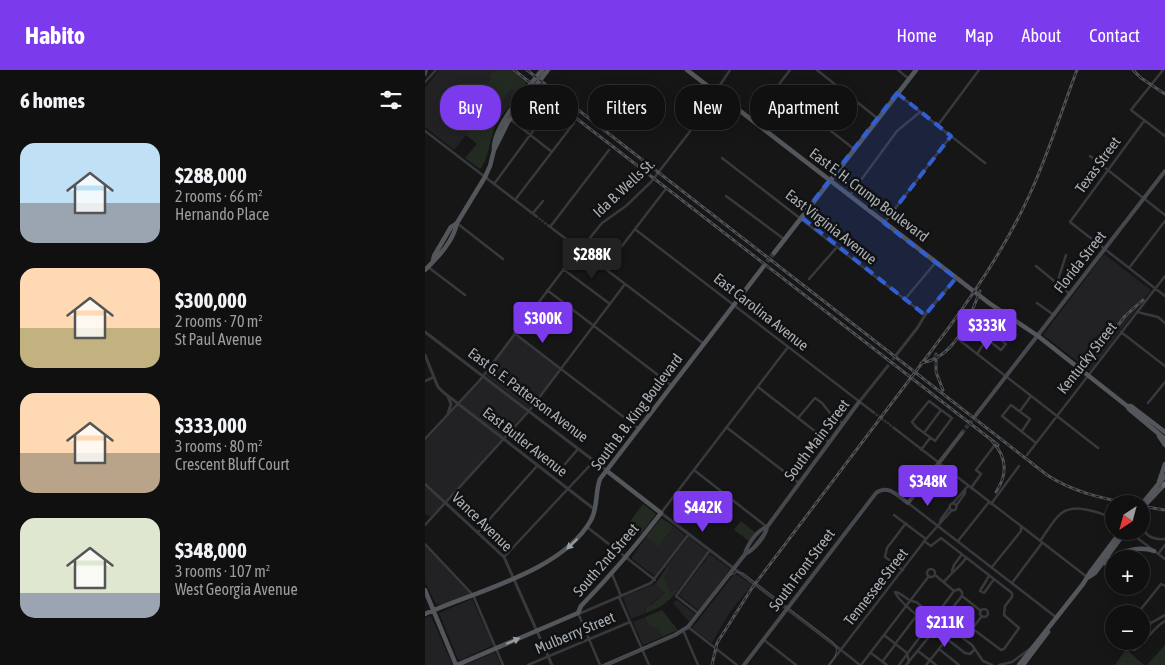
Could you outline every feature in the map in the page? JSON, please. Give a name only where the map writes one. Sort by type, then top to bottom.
[{"type":"main road","points":[[425,74],[426,70]]},
{"type":"main road","points":[[427,269],[451,227],[457,223],[485,177],[508,118],[542,70]]},
{"type":"main road","points":[[508,118],[548,70]]},
{"type":"main road","name":"East E. H. Crump Boulevard","points":[[687,70],[706,85]]},
{"type":"main road","points":[[774,253],[916,70]]},
{"type":"main road","name":"East E. H. Crump Boulevard","points":[[740,112],[750,119]]},
{"type":"main road","name":"East E. H. Crump Boulevard","points":[[764,130],[989,303],[1038,336],[1127,406]]},
{"type":"main road","name":"Florida Street","points":[[977,415],[1165,171]]},
{"type":"main road","name":"South B. B. King Boulevard","points":[[425,614],[515,579],[568,548],[587,527],[593,516],[597,488],[601,479],[763,267]]},
{"type":"main road","name":"South Main Street","points":[[605,665],[688,627],[734,569],[762,528],[767,527],[859,402]]},
{"type":"main road","points":[[1127,406],[1131,406],[1165,432]]},
{"type":"main road","points":[[1127,406],[1165,439]]},
{"type":"main road","points":[[908,503],[962,433]]},
{"type":"main road","points":[[1157,433],[1165,445]]},
{"type":"main road","points":[[1163,484],[1165,464]]},
{"type":"main road","name":"East G. E. Patterson Avenue","points":[[607,471],[661,513]]},
{"type":"main road","points":[[1150,498],[1163,484],[1165,476]]},
{"type":"main road","name":"South Front Street","points":[[744,665],[852,523],[880,490],[890,490],[908,503]]},
{"type":"main road","name":"South 2nd Street","points":[[457,665],[578,613],[581,606],[627,558],[661,513]]},
{"type":"main road","points":[[1088,578],[1091,571],[1114,540]]},
{"type":"main road","points":[[1100,567],[1122,540]]},
{"type":"main road","points":[[1023,665],[1088,578],[1100,567],[1127,551],[1139,548],[1156,552]]},
{"type":"main road","points":[[425,590],[457,665]]},
{"type":"main road","points":[[1019,665],[1057,618]]},
{"type":"street","points":[[425,82],[436,70]]},
{"type":"street","name":"Ida B. Wells St.","points":[[721,85],[731,70]]},
{"type":"street","points":[[778,85],[790,70]]},
{"type":"street","points":[[817,70],[877,118]]},
{"type":"street","points":[[898,70],[909,78]]},
{"type":"street","points":[[938,125],[979,70]]},
{"type":"street","points":[[1163,70],[1131,110],[1165,136]]},
{"type":"street","points":[[897,93],[985,163]]},
{"type":"street","points":[[849,196],[897,132],[920,112]]},
{"type":"street","points":[[508,118],[552,152]]},
{"type":"street","name":"Texas Street","points":[[1104,249],[1070,222],[1144,121]]},
{"type":"street","points":[[494,184],[535,130]]},
{"type":"street","points":[[515,200],[569,130]]},
{"type":"street","name":"Ida B. Wells St.","points":[[425,439],[426,434],[458,404],[483,376],[579,249],[602,223],[626,206],[651,182],[691,130]]},
{"type":"street","points":[[830,130],[854,149]]},
{"type":"street","points":[[425,131],[536,216]]},
{"type":"street","points":[[884,223],[951,136]]},
{"type":"street","points":[[609,150],[550,227],[704,344]]},
{"type":"street","points":[[1090,156],[1165,214]]},
{"type":"street","name":"East Virginia Avenue","points":[[722,158],[925,315]]},
{"type":"street","points":[[605,268],[665,190]]},
{"type":"street","points":[[725,196],[784,239]]},
{"type":"street","points":[[533,214],[543,201]]},
{"type":"street","points":[[1129,268],[1165,221]]},
{"type":"street","points":[[457,223],[503,258]]},
{"type":"street","name":"East Carolina Avenue","points":[[636,230],[873,412]]},
{"type":"street","points":[[809,279],[837,246]]},
{"type":"street","points":[[1104,249],[1165,296]]},
{"type":"street","points":[[1057,283],[1066,255]]},
{"type":"street","points":[[905,299],[935,262]]},
{"type":"street","points":[[1036,266],[1070,294]]},
{"type":"street","points":[[427,269],[465,295]]},
{"type":"street","points":[[563,269],[610,304]]},
{"type":"street","name":"Kentucky Street","points":[[1027,455],[1165,276]]},
{"type":"street","points":[[897,354],[919,327],[925,315],[956,278]]},
{"type":"street","points":[[425,525],[529,411],[625,284]]},
{"type":"street","points":[[547,290],[673,386]]},
{"type":"street","points":[[1037,303],[1054,315]]},
{"type":"street","points":[[1137,312],[1159,318],[1165,323]]},
{"type":"street","points":[[974,329],[1001,350],[1006,344],[981,325]]},
{"type":"street","name":"East G. E. Patterson Avenue","points":[[425,332],[607,471]]},
{"type":"street","points":[[1121,332],[1165,366]]},
{"type":"street","points":[[514,333],[639,428]]},
{"type":"street","points":[[959,339],[1098,448]]},
{"type":"street","points":[[977,354],[987,339]]},
{"type":"street","name":"South 2nd Street","points":[[661,513],[788,347]]},
{"type":"street","name":"East Butler Avenue","points":[[425,354],[443,392],[448,397],[594,509]]},
{"type":"street","name":"South Main Street","points":[[859,402],[887,367]]},
{"type":"street","points":[[425,381],[435,377]]},
{"type":"street","points":[[1148,403],[1165,382]]},
{"type":"street","points":[[758,387],[829,442]]},
{"type":"street","points":[[1020,411],[1031,396]]},
{"type":"street","points":[[448,397],[451,404],[448,414]]},
{"type":"street","points":[[798,418],[815,398],[821,401],[830,413],[843,424]]},
{"type":"street","points":[[929,402],[941,410],[952,420],[936,440],[930,438],[912,422],[926,403],[929,402]]},
{"type":"street","points":[[1021,431],[1030,419],[1011,405],[1002,416],[1036,443]]},
{"type":"street","points":[[924,433],[941,410]]},
{"type":"street","points":[[726,427],[799,483]]},
{"type":"street","points":[[894,428],[1088,578]]},
{"type":"street","points":[[921,450],[930,438]]},
{"type":"street","points":[[951,509],[955,509],[962,491],[970,487],[981,474],[976,470],[993,446]]},
{"type":"street","points":[[565,464],[578,448]]},
{"type":"street","points":[[504,557],[569,490],[594,461]]},
{"type":"street","points":[[478,532],[537,466]]},
{"type":"street","points":[[958,541],[1019,466]]},
{"type":"street","points":[[694,470],[767,527]]},
{"type":"street","name":"Vance Avenue","points":[[425,484],[504,557],[551,665]]},
{"type":"street","points":[[908,503],[1057,618]]},
{"type":"street","points":[[951,509],[955,505]]},
{"type":"street","points":[[1012,583],[1066,510],[1076,507],[1105,514]]},
{"type":"street","name":"Tennessee Street","points":[[829,665],[925,540],[940,522],[944,521],[951,509]]},
{"type":"street","name":"East G. E. Patterson Avenue","points":[[661,513],[841,650]]},
{"type":"street","points":[[894,515],[906,523],[931,546],[941,538],[1013,594],[1004,610],[1004,615],[1019,630],[1004,649],[1001,650],[961,620]]},
{"type":"street","points":[[903,570],[885,557],[887,548],[906,523]]},
{"type":"street","points":[[587,527],[655,580]]},
{"type":"street","points":[[992,567],[1021,531],[1021,527]]},
{"type":"street","points":[[600,665],[578,613],[648,585],[655,580],[689,534]]},
{"type":"street","points":[[1150,536],[1165,539]]},
{"type":"street","points":[[1139,540],[1165,559]]},
{"type":"street","points":[[425,544],[473,595],[503,665]]},
{"type":"street","points":[[1156,552],[1165,545]]},
{"type":"street","points":[[699,614],[676,596],[711,550]]},
{"type":"street","points":[[944,582],[952,571],[953,565],[962,554]]},
{"type":"street","points":[[952,571],[957,569],[965,557]]},
{"type":"street","points":[[977,566],[982,559]]},
{"type":"street","points":[[841,650],[861,665],[911,602],[929,576],[928,571],[931,569],[935,571],[935,575],[954,591]]},
{"type":"street","points":[[612,574],[649,665]]},
{"type":"street","points":[[929,576],[935,575]]},
{"type":"street","points":[[989,576],[980,591],[983,593],[994,579]]},
{"type":"street","points":[[1146,605],[1163,585]]},
{"type":"street","points":[[889,588],[911,602],[916,602],[964,640],[983,661],[992,665]]},
{"type":"street","points":[[899,665],[954,591],[959,589],[962,592],[962,596],[981,611],[985,610],[988,613],[987,616],[982,616],[964,640]]},
{"type":"street","points":[[895,592],[896,596],[910,610],[947,639],[968,654],[974,650]]},
{"type":"street","points":[[908,663],[962,596]]},
{"type":"street","points":[[981,611],[982,616]]},
{"type":"street","points":[[883,662],[917,615]]},
{"type":"street","points":[[1151,623],[1165,615]]},
{"type":"street","points":[[1150,634],[1165,621]]},
{"type":"street","name":"Mulberry Street","points":[[528,665],[630,622]]},
{"type":"street","points":[[688,627],[737,665]]},
{"type":"street","points":[[683,630],[698,665]]},
{"type":"street","points":[[884,635],[907,653],[908,663]]},
{"type":"street","points":[[926,665],[947,639]]},
{"type":"street","points":[[764,640],[796,665]]},
{"type":"street","points":[[999,665],[1012,662],[1032,647]]},
{"type":"street","points":[[939,649],[959,665]]},
{"type":"street","points":[[918,651],[936,665]]},
{"type":"street","points":[[871,653],[887,665]]},
{"type":"highlighted area","points":[[897,93],[951,136],[884,223],[956,278],[925,315],[801,217]]},
{"type":"shaded area","points":[[439,70],[511,70],[527,82],[525,85],[511,85],[511,104],[501,117],[501,85],[440,85],[440,130],[493,130],[487,152],[466,135],[454,150],[425,127],[425,88]]},
{"type":"shaded area","points":[[495,70],[511,70],[527,82],[525,85],[511,85],[511,89],[501,102],[501,85],[486,85],[491,79],[489,77]]},
{"type":"shaded area","points":[[466,130],[494,130],[485,160],[480,169],[465,158],[477,144],[466,135],[468,132]]},
{"type":"shaded area","points":[[1104,254],[1151,290],[1090,371],[1043,335]]},
{"type":"shaded area","points":[[514,335],[560,369],[529,409],[485,375]]},
{"type":"shaded area","points":[[483,377],[527,411],[503,437],[460,403]]},
{"type":"shaded area","points":[[458,405],[502,439],[446,501],[425,482],[425,441]]},
{"type":"shaded area","points":[[425,485],[444,503],[430,517],[425,514]]},
{"type":"shaded area","points":[[643,504],[656,514],[641,534],[628,524]]},
{"type":"shaded area","points":[[661,518],[674,526],[659,547],[646,537]]},
{"type":"shaded area","points":[[741,521],[756,533],[749,541],[734,530]]},
{"type":"shaded area","points":[[674,526],[686,536],[655,576],[632,559],[632,557],[646,537],[659,547]]},
{"type":"shaded area","points":[[689,537],[708,552],[678,590],[676,589],[671,592],[663,577],[667,567],[665,568]]},
{"type":"shaded area","points":[[425,545],[470,594],[441,605],[436,604],[425,582]]},
{"type":"shaded area","points":[[710,554],[730,569],[698,610],[679,595]]},
{"type":"shaded area","points":[[667,567],[669,568],[664,578],[671,592],[676,589],[678,590],[664,604],[646,613],[646,607],[665,593],[655,585]]},
{"type":"shaded area","points":[[734,574],[752,585],[730,612],[712,643],[693,629],[693,627]]},
{"type":"shaded area","points":[[660,578],[655,585],[665,593],[645,609],[646,613],[631,619],[623,597],[655,584]]},
{"type":"shaded area","points":[[472,599],[493,645],[461,660],[458,659],[439,613]]},
{"type":"shaded area","points":[[677,600],[695,614],[689,622],[673,603]]},
{"type":"shaded area","points":[[662,610],[678,630],[662,637],[658,627],[649,627],[645,617]]},
{"type":"shaded area","points":[[431,616],[451,665],[425,665],[425,618]]},
{"type":"shaded area","points":[[645,617],[649,627],[658,626],[662,637],[643,645],[633,622]]},
{"type":"shaded area","points":[[1165,645],[1165,665],[1147,665]]},
{"type":"shaded area","points":[[1127,650],[1144,665],[1115,665]]},
{"type":"shaded area","points":[[495,652],[501,665],[465,665],[493,653]]},
{"type":"tunnel","points":[[536,216],[549,226]]},
{"type":"tunnel","points":[[763,267],[774,253]]},
{"type":"tunnel","points":[[887,367],[897,354]]},
{"type":"tunnel","points":[[873,412],[894,428]]},
{"type":"tunnel","points":[[962,433],[976,415]]},
{"type":"tram line","points":[[602,665],[674,634],[687,626],[717,592],[765,531]]},
{"type":"tram line","points":[[729,576],[737,572],[743,573],[833,642],[836,648],[835,657],[829,665]]},
{"type":"railway","points":[[514,70],[998,445]]},
{"type":"railway","points":[[527,70],[1047,475],[1067,486],[1105,498]]},
{"type":"railway","points":[[712,665],[717,643],[752,588],[947,330],[991,265],[1011,231],[1036,181],[1077,70]]},
{"type":"railway","points":[[1133,70],[1141,78],[1165,94]]},
{"type":"railway","points":[[921,363],[933,360],[952,345],[965,325],[980,291]]},
{"type":"railway","points":[[1087,366],[1125,316],[1143,300]]},
{"type":"railway","points":[[936,354],[936,372],[943,390]]},
{"type":"railway","points":[[992,441],[1001,453],[1004,466],[1003,479],[996,492]]},
{"type":"railway","points":[[1150,508],[1165,510]]}]
